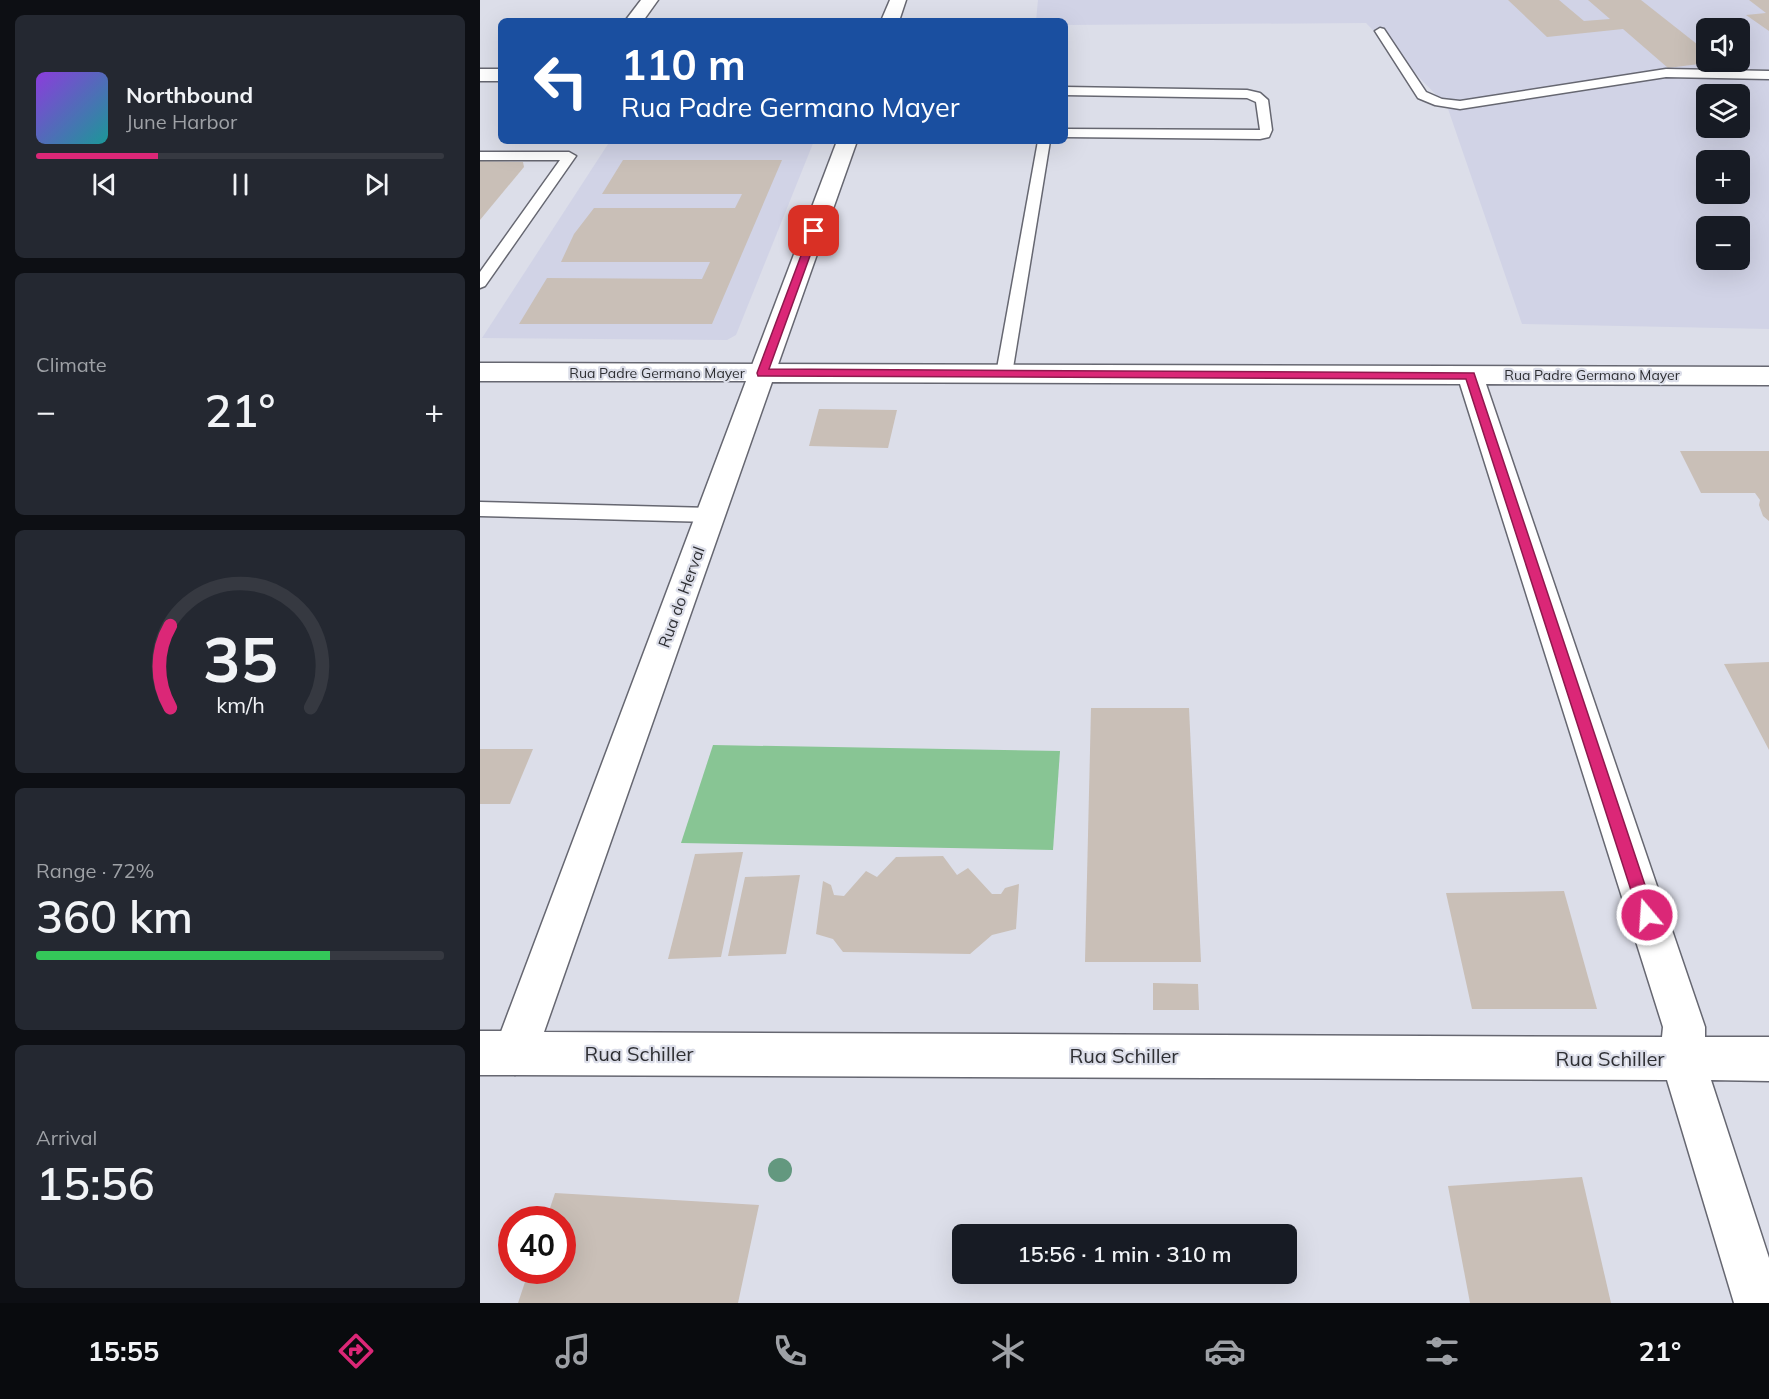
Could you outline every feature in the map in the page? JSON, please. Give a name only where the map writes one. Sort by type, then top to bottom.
[{"type":"street","points":[[636,18],[650,0]]},
{"type":"street","points":[[891,18],[898,0]]},
{"type":"street","points":[[480,75],[498,75]]},
{"type":"street","name":"Rua do Herval","points":[[498,1053],[711,515],[846,144]]},
{"type":"street","name":"Rua Padre Germano Mayer","points":[[480,372],[1769,376]]},
{"type":"street","points":[[1470,375],[1684,1027],[1682,1059],[1759,1303]]},
{"type":"street","name":"Rua Schiller","points":[[498,1053],[1769,1059]]},
{"type":"lane","points":[[1380,31],[1422,95],[1439,102],[1460,105],[1666,73],[1769,75]]},
{"type":"lane","points":[[1068,91],[1247,94],[1262,100],[1266,130],[1265,134],[1260,135],[1068,133]]},
{"type":"lane","points":[[1004,374],[1043,144]]},
{"type":"lane","points":[[480,156],[569,156],[480,283]]},
{"type":"lane","points":[[480,509],[711,515]]},
{"type":"shaded area","points":[[1038,0],[1769,0],[1769,329],[1522,324],[1447,106],[1366,23],[1068,25],[1068,18],[1036,18]]},
{"type":"shaded area","points":[[608,144],[813,144],[736,335],[727,340],[482,338]]},
{"type":"green space","points":[[713,745],[1060,751],[1053,850],[681,843]]},
{"type":"building","points":[[1508,0],[1559,0],[1584,21],[1610,19],[1588,0],[1641,0],[1696,43],[1696,64],[1668,68],[1623,29],[1547,37]]},
{"type":"building","points":[[1749,0],[1769,0],[1769,31],[1746,15],[1766,13]]},
{"type":"building","points":[[623,160],[782,160],[712,324],[519,324],[547,278],[702,279],[710,262],[561,262],[574,234],[594,208],[735,208],[742,194],[602,194]]},
{"type":"building","points":[[480,161],[523,162],[524,167],[480,220]]},
{"type":"building","points":[[819,409],[897,410],[888,448],[809,446]]},
{"type":"building","points":[[1680,451],[1769,451],[1769,521],[1763,516],[1759,505],[1760,500],[1755,493],[1701,493]]},
{"type":"building","points":[[1769,662],[1769,750],[1724,664]]},
{"type":"building","points":[[1091,708],[1189,708],[1201,962],[1085,962]]},
{"type":"building","points":[[480,749],[533,749],[510,804],[480,804]]},
{"type":"building","points":[[743,852],[721,957],[668,959],[695,854]]},
{"type":"building","points":[[943,856],[957,875],[968,868],[992,894],[1001,894],[1005,888],[1019,884],[1016,929],[992,935],[970,954],[843,952],[833,939],[816,934],[823,881],[831,885],[834,895],[844,896],[866,871],[877,877],[896,857]]},
{"type":"building","points":[[800,875],[786,954],[728,956],[745,877]]},
{"type":"building","points":[[1564,891],[1597,1009],[1472,1009],[1446,893]]},
{"type":"building","points":[[1153,983],[1198,984],[1199,1010],[1153,1010]]},
{"type":"building","points":[[1582,1177],[1611,1303],[1470,1303],[1448,1186]]},
{"type":"building","points":[[555,1193],[759,1205],[738,1303],[518,1303],[524,1284],[576,1284],[576,1206],[551,1206]]},
{"type":"route","points":[[814,231],[762,373],[1470,375],[1647,915]]}]
